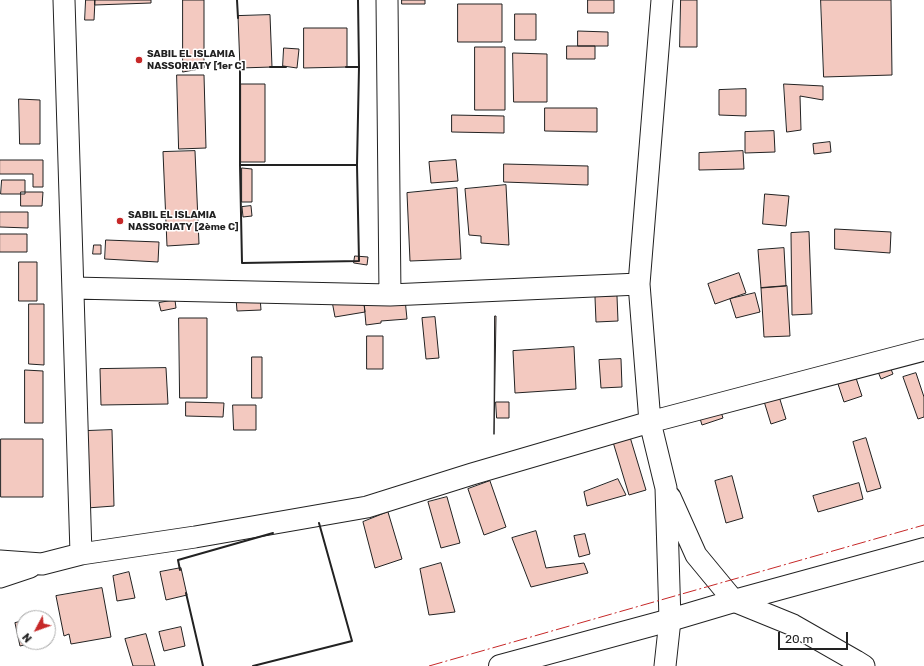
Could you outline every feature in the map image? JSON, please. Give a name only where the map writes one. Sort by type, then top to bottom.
[{"type":"street","points":[[64,0],[81,554]]},
{"type":"street","points":[[388,0],[390,295]]},
{"type":"street","points":[[662,0],[639,284],[650,422],[666,488],[696,555],[734,601],[793,625],[864,666]]},
{"type":"street","points":[[73,288],[390,295],[639,284]]},
{"type":"street","points":[[0,577],[81,554],[195,537],[367,507],[472,474],[650,422],[924,350]]},
{"type":"street","points":[[665,666],[670,620],[666,488]]},
{"type":"street","points":[[500,666],[924,549]]},
{"type":"street","points":[[0,561],[42,564]]},
{"type":"building","points":[[86,0],[95,0],[94,20],[85,20]]},
{"type":"building","points":[[95,0],[151,0],[151,3],[95,5]]},
{"type":"building","points":[[183,0],[204,0],[204,68],[183,72]]},
{"type":"building","points":[[402,0],[425,0],[425,4],[402,4]]},
{"type":"building","points":[[588,0],[614,0],[614,13],[588,13]]},
{"type":"building","points":[[681,0],[697,0],[697,47],[680,47]]},
{"type":"building","points":[[821,0],[891,0],[892,75],[824,77]]},
{"type":"building","points":[[458,4],[502,4],[502,42],[458,42]]},
{"type":"building","points":[[515,14],[536,14],[536,40],[515,40]]},
{"type":"building","points":[[270,15],[272,67],[240,68],[238,16]]},
{"type":"building","points":[[304,28],[347,28],[347,67],[304,68]]},
{"type":"building","points":[[578,31],[608,32],[608,46],[578,46]]},
{"type":"building","points":[[567,46],[595,46],[595,59],[567,59]]},
{"type":"building","points":[[475,47],[505,47],[505,110],[475,110]]},
{"type":"building","points":[[284,48],[299,49],[297,68],[283,66]]},
{"type":"building","points":[[513,53],[547,54],[547,102],[514,102]]},
{"type":"building","points":[[177,75],[204,75],[206,148],[179,149]]},
{"type":"building","points":[[241,84],[265,84],[265,162],[241,162]]},
{"type":"building","points":[[784,84],[823,86],[823,100],[800,96],[801,130],[787,132]]},
{"type":"building","points":[[746,89],[746,116],[719,115],[719,90]]},
{"type":"building","points":[[19,99],[40,100],[40,144],[20,144]]},
{"type":"building","points":[[545,108],[597,108],[597,132],[545,131]]},
{"type":"building","points":[[452,115],[504,116],[504,133],[452,132]]},
{"type":"building","points":[[774,131],[775,152],[745,153],[745,132]]},
{"type":"building","points":[[830,142],[831,152],[814,154],[813,144]]},
{"type":"building","points":[[195,151],[199,244],[167,246],[163,152]]},
{"type":"building","points":[[743,151],[744,169],[699,170],[699,153]]},
{"type":"building","points":[[0,160],[43,160],[43,187],[33,187],[33,174],[0,174]]},
{"type":"building","points":[[456,160],[458,181],[431,183],[429,162]]},
{"type":"building","points":[[504,164],[588,166],[588,185],[504,182]]},
{"type":"building","points":[[242,168],[252,169],[252,202],[242,202]]},
{"type":"building","points":[[2,180],[25,180],[25,194],[1,194]]},
{"type":"building","points":[[506,185],[509,245],[481,243],[481,236],[469,235],[465,189]]},
{"type":"building","points":[[457,188],[461,259],[410,261],[407,193]]},
{"type":"building","points":[[21,192],[43,192],[42,206],[21,206]]},
{"type":"building","points":[[765,194],[789,196],[786,226],[763,224]]},
{"type":"building","points":[[251,206],[252,216],[243,217],[242,207]]},
{"type":"building","points":[[0,212],[28,212],[28,228],[0,227]]},
{"type":"building","points":[[835,229],[891,232],[890,253],[835,249]]},
{"type":"building","points":[[809,232],[812,314],[792,315],[791,233]]},
{"type":"building","points":[[0,234],[27,234],[27,252],[0,252]]},
{"type":"building","points":[[106,240],[159,242],[158,262],[105,259]]},
{"type":"building","points":[[94,245],[101,245],[101,254],[93,254]]},
{"type":"building","points":[[784,248],[786,286],[761,288],[758,250]]},
{"type":"building","points":[[355,256],[368,257],[367,265],[354,263]]},
{"type":"building","points":[[19,262],[37,262],[37,301],[19,301]]},
{"type":"building","points":[[739,273],[746,293],[715,304],[708,284]]},
{"type":"building","points":[[787,286],[790,336],[764,337],[761,288]]},
{"type":"building","points":[[755,293],[760,312],[736,318],[730,299]]},
{"type":"building","points":[[363,296],[365,312],[335,317],[332,301]]},
{"type":"building","points":[[617,296],[618,321],[596,322],[595,297]]},
{"type":"building","points":[[260,297],[261,310],[237,311],[236,298]]},
{"type":"building","points":[[405,299],[407,319],[381,321],[381,323],[366,325],[364,302]]},
{"type":"building","points":[[175,300],[176,308],[161,311],[159,303]]},
{"type":"building","points":[[29,304],[44,304],[44,365],[29,364]]},
{"type":"building","points":[[495,316],[496,316],[494,434]]},
{"type":"building","points":[[435,317],[439,358],[426,359],[422,318]]},
{"type":"building","points":[[179,318],[207,318],[207,398],[180,398]]},
{"type":"building","points":[[367,336],[383,336],[383,369],[367,369]]},
{"type":"building","points":[[574,347],[576,389],[515,393],[513,351]]},
{"type":"building","points":[[252,357],[262,357],[262,398],[252,398]]},
{"type":"building","points":[[621,359],[622,387],[601,388],[599,360]]},
{"type":"building","points":[[888,362],[893,374],[881,379],[876,367]]},
{"type":"building","points":[[166,368],[168,404],[101,405],[100,369]]},
{"type":"building","points":[[25,370],[43,371],[43,423],[25,423]]},
{"type":"building","points":[[854,372],[862,396],[844,402],[836,378]]},
{"type":"building","points":[[916,373],[924,397],[924,417],[918,419],[903,377]]},
{"type":"building","points":[[778,393],[786,419],[771,424],[763,398]]},
{"type":"building","points":[[186,402],[224,403],[223,417],[186,416]]},
{"type":"building","points":[[496,402],[509,402],[509,418],[497,418]]},
{"type":"building","points":[[233,405],[256,405],[256,430],[234,430]]},
{"type":"building","points":[[720,409],[723,418],[702,425],[699,415]]},
{"type":"building","points":[[112,430],[114,506],[87,508],[86,431]]},
{"type":"building","points":[[630,437],[646,490],[629,495],[613,442]]},
{"type":"building","points":[[866,438],[881,488],[867,492],[853,442]]},
{"type":"building","points":[[1,439],[43,439],[43,497],[1,497]]},
{"type":"building","points":[[732,476],[743,518],[726,523],[715,481]]},
{"type":"building","points":[[618,479],[626,495],[587,506],[584,492]]},
{"type":"building","points":[[490,481],[506,527],[484,535],[468,489]]},
{"type":"building","points":[[859,483],[863,499],[818,512],[813,496]]},
{"type":"building","points":[[447,497],[460,543],[441,548],[428,502]]},
{"type":"building","points":[[388,512],[402,559],[375,568],[363,522]]},
{"type":"building","points":[[536,531],[546,568],[584,563],[588,573],[531,587],[512,538]]},
{"type":"building","points":[[585,534],[590,554],[579,557],[574,536]]},
{"type":"building","points":[[441,563],[455,612],[429,615],[420,569]]},
{"type":"building","points":[[181,568],[187,595],[166,600],[160,572]]},
{"type":"building","points":[[129,572],[135,598],[117,601],[113,576]]},
{"type":"building","points":[[102,588],[111,637],[71,644],[69,634],[64,636],[56,596]]},
{"type":"building","points":[[181,627],[185,646],[164,651],[159,632]]},
{"type":"building","points":[[146,634],[155,666],[133,666],[125,639]]},
{"type":"wall","points":[[237,0],[238,18]]},
{"type":"wall","points":[[358,0],[358,67]]},
{"type":"wall","points":[[240,66],[240,165],[357,165],[359,67],[346,67]]},
{"type":"wall","points":[[270,67],[286,67]]},
{"type":"wall","points":[[240,165],[357,165],[359,261],[242,263],[240,165]]},
{"type":"wall","points":[[253,666],[352,641],[319,523]]},
{"type":"wall","points":[[180,570],[178,560],[273,533]]},
{"type":"wall","points":[[186,593],[203,666]]},
{"type":"power","points":[[429,666],[924,525]]},
{"type":"place","name":"SABIL EL ISLAMIA NASSORIATY [1er C]","points":[[139,60]]},
{"type":"place","name":"SABIL EL ISLAMIA NASSORIATY [2ème C]","points":[[120,221]]}]
